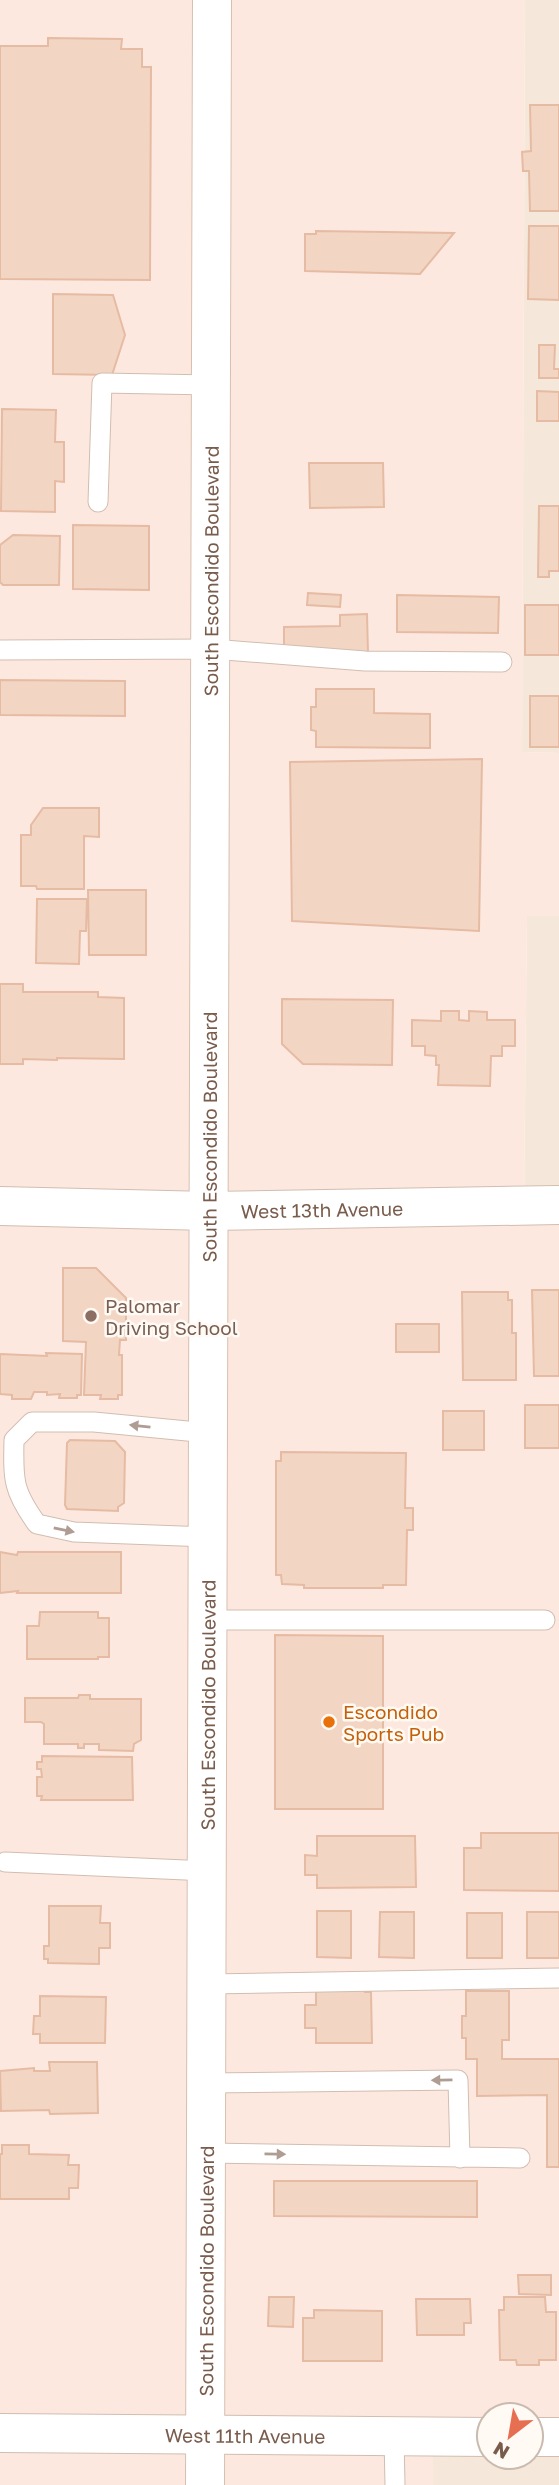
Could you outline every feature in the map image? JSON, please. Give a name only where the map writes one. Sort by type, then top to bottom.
[{"type":"main road","name":"South Escondido Boulevard","points":[[205,2485],[212,0]]},
{"type":"main road","name":"West 13th Avenue","points":[[0,1206],[209,1211],[559,1205]]},
{"type":"main road","name":"West 11th Avenue","points":[[0,2433],[475,2437]]},
{"type":"lane","points":[[98,502],[102,383],[212,385]]},
{"type":"lane","points":[[0,650],[212,649],[365,661],[502,662]]},
{"type":"lane","points":[[208,1433],[94,1422],[32,1422],[14,1440],[13,1478],[21,1502],[37,1524],[74,1532],[208,1538]]},
{"type":"lane","points":[[208,1620],[545,1620]]},
{"type":"lane","points":[[5,1862],[208,1871]]},
{"type":"lane","points":[[207,1984],[559,1978]]},
{"type":"lane","points":[[207,2083],[458,2080],[460,2158]]},
{"type":"lane","points":[[206,2153],[520,2158]]},
{"type":"lane","points":[[394,2436],[395,2485]]},
{"type":"shaded area","points":[[0,0],[525,0],[522,752],[559,753],[559,916],[527,916],[524,1204],[559,1205],[559,2437],[545,2437],[545,2401],[475,2401],[475,2437],[433,2436],[433,2485],[0,2485]]},
{"type":"shaded area","points":[[525,0],[559,0],[559,753],[522,752]]},
{"type":"shaded area","points":[[527,916],[559,916],[559,1205],[524,1204]]},
{"type":"shaded area","points":[[433,2436],[475,2437],[475,2471],[545,2471],[545,2437],[559,2437],[559,2485],[433,2485]]},
{"type":"building","points":[[48,38],[122,39],[121,49],[142,49],[142,67],[151,67],[150,280],[0,279],[0,46],[48,46]]},
{"type":"building","points":[[530,105],[559,105],[559,211],[530,211],[529,171],[523,171],[522,152],[531,151]]},
{"type":"building","points":[[529,226],[559,226],[559,300],[528,299]]},
{"type":"building","points":[[316,231],[454,233],[420,274],[305,271],[305,234],[316,234]]},
{"type":"building","points":[[53,294],[113,295],[125,335],[112,375],[53,374]]},
{"type":"building","points":[[539,345],[555,345],[554,369],[559,369],[559,378],[539,378]]},
{"type":"building","points":[[537,391],[559,392],[559,421],[537,421]]},
{"type":"building","points":[[2,409],[56,410],[55,442],[64,442],[64,482],[55,481],[55,512],[1,511]]},
{"type":"building","points":[[309,463],[383,463],[384,507],[310,508]]},
{"type":"building","points":[[539,506],[559,506],[559,571],[549,571],[549,577],[538,577]]},
{"type":"building","points":[[73,525],[149,526],[149,590],[73,589]]},
{"type":"building","points":[[13,535],[60,536],[59,585],[3,585],[0,582],[0,545]]},
{"type":"building","points":[[308,593],[341,595],[340,607],[307,605]]},
{"type":"building","points":[[397,595],[499,597],[498,633],[397,632]]},
{"type":"building","points":[[525,605],[559,605],[559,655],[525,655]]},
{"type":"building","points":[[367,614],[368,653],[284,654],[284,627],[340,626],[340,615]]},
{"type":"building","points":[[0,680],[125,681],[125,716],[0,715]]},
{"type":"building","points":[[316,689],[374,689],[374,713],[430,714],[430,748],[316,747],[316,731],[311,730],[311,707],[316,707]]},
{"type":"building","points":[[530,696],[559,696],[559,747],[530,747]]},
{"type":"building","points":[[482,759],[479,931],[292,921],[290,762]]},
{"type":"building","points":[[43,808],[99,808],[99,837],[84,836],[84,889],[37,889],[36,886],[21,886],[21,835],[31,835],[31,825]]},
{"type":"building","points":[[88,890],[146,890],[146,955],[89,955]]},
{"type":"building","points":[[37,899],[87,899],[86,931],[80,931],[79,964],[36,963]]},
{"type":"building","points":[[0,984],[23,984],[23,992],[98,992],[98,997],[124,998],[124,1059],[23,1059],[23,1064],[0,1064]]},
{"type":"building","points":[[282,999],[393,1000],[392,1065],[303,1064],[282,1044]]},
{"type":"building","points":[[441,1011],[459,1011],[459,1020],[469,1021],[469,1011],[487,1012],[487,1020],[515,1020],[515,1046],[502,1046],[502,1056],[491,1056],[490,1086],[438,1085],[439,1065],[436,1065],[436,1056],[425,1055],[425,1046],[412,1046],[412,1020],[441,1021]]},
{"type":"building","points":[[63,1268],[96,1268],[126,1298],[126,1340],[120,1340],[119,1355],[122,1355],[122,1395],[118,1395],[118,1399],[100,1399],[101,1395],[84,1395],[86,1342],[63,1341]]},
{"type":"building","points":[[532,1290],[559,1290],[559,1376],[534,1376]]},
{"type":"building","points":[[462,1292],[508,1292],[508,1300],[512,1300],[512,1333],[516,1333],[516,1380],[463,1380]]},
{"type":"building","points":[[396,1324],[439,1324],[439,1352],[396,1352]]},
{"type":"building","points":[[46,1353],[82,1354],[81,1395],[77,1395],[77,1398],[59,1398],[60,1394],[34,1392],[31,1399],[12,1399],[12,1395],[0,1394],[0,1354],[47,1356]]},
{"type":"building","points":[[525,1405],[559,1405],[559,1448],[525,1448]]},
{"type":"building","points":[[443,1411],[484,1411],[484,1450],[443,1450]]},
{"type":"building","points":[[70,1440],[115,1441],[125,1452],[124,1503],[118,1507],[118,1511],[67,1509],[67,1443]]},
{"type":"building","points":[[281,1452],[406,1453],[405,1508],[413,1508],[413,1530],[407,1530],[406,1585],[383,1585],[383,1588],[304,1588],[304,1585],[282,1584],[281,1575],[276,1575],[276,1461],[281,1461]]},
{"type":"building","points":[[0,1552],[17,1555],[18,1552],[121,1552],[121,1593],[0,1593]]},
{"type":"building","points":[[40,1612],[98,1612],[98,1618],[109,1618],[109,1657],[27,1659],[27,1626],[39,1626]]},
{"type":"building","name":"Escondido Sports Pub","points":[[275,1635],[383,1636],[383,1809],[275,1809]]},
{"type":"building","points":[[79,1695],[90,1695],[90,1699],[141,1699],[141,1740],[134,1744],[133,1751],[99,1750],[99,1744],[84,1744],[84,1748],[78,1748],[78,1744],[44,1744],[44,1724],[25,1722],[25,1698],[78,1698]]},
{"type":"building","points":[[42,1756],[132,1757],[133,1800],[41,1800],[42,1796],[37,1796],[37,1777],[42,1777],[41,1769],[37,1769],[37,1762],[42,1762]]},
{"type":"building","points":[[481,1833],[559,1833],[559,1891],[464,1890],[464,1848],[481,1848]]},
{"type":"building","points":[[317,1836],[415,1836],[416,1887],[317,1888],[317,1875],[305,1875],[305,1855],[317,1856]]},
{"type":"building","points":[[49,1906],[101,1906],[100,1923],[110,1923],[110,1948],[99,1948],[99,1964],[48,1963],[48,1959],[44,1959],[44,1946],[49,1946]]},
{"type":"building","points":[[317,1911],[351,1911],[351,1958],[317,1957]]},
{"type":"building","points":[[380,1912],[414,1912],[414,1958],[379,1957]]},
{"type":"building","points":[[527,1912],[559,1912],[559,1958],[527,1958]]},
{"type":"building","points":[[467,1913],[502,1913],[502,1958],[467,1958]]},
{"type":"building","points":[[316,1988],[365,1988],[365,1992],[371,1992],[372,2043],[316,2043],[316,2028],[305,2028],[305,2005],[316,2005]]},
{"type":"building","points":[[466,1991],[509,1991],[509,2040],[502,2040],[502,2059],[559,2059],[559,2167],[547,2167],[547,2095],[477,2096],[477,2059],[466,2059],[466,2038],[462,2038],[462,2016],[466,2016]]},
{"type":"building","points":[[40,1996],[106,1997],[105,2043],[40,2043],[40,2034],[33,2034],[34,2016],[40,2016]]},
{"type":"building","points":[[49,2062],[97,2062],[98,2113],[1,2111],[0,2071],[34,2068],[34,2071],[50,2071]]},
{"type":"building","points":[[2,2145],[29,2145],[29,2154],[69,2155],[68,2165],[79,2165],[78,2188],[69,2188],[69,2199],[0,2199]]},
{"type":"building","points":[[274,2181],[477,2181],[477,2217],[274,2216]]},
{"type":"building","points":[[518,2275],[551,2275],[551,2295],[519,2294]]},
{"type":"building","points":[[269,2297],[294,2297],[293,2327],[268,2326]]},
{"type":"building","points":[[504,2297],[545,2297],[546,2312],[556,2312],[556,2360],[539,2360],[539,2365],[517,2365],[516,2360],[500,2360],[499,2310],[504,2310]]},
{"type":"building","points":[[416,2299],[470,2299],[471,2323],[464,2323],[464,2335],[417,2335]]},
{"type":"building","points":[[314,2310],[382,2311],[382,2361],[303,2361],[303,2318],[314,2318]]},
{"type":"place","name":"Palomar Driving School","points":[[91,1316]]},
{"type":"place","name":"Escondido Sports Pub","points":[[329,1722]]}]
